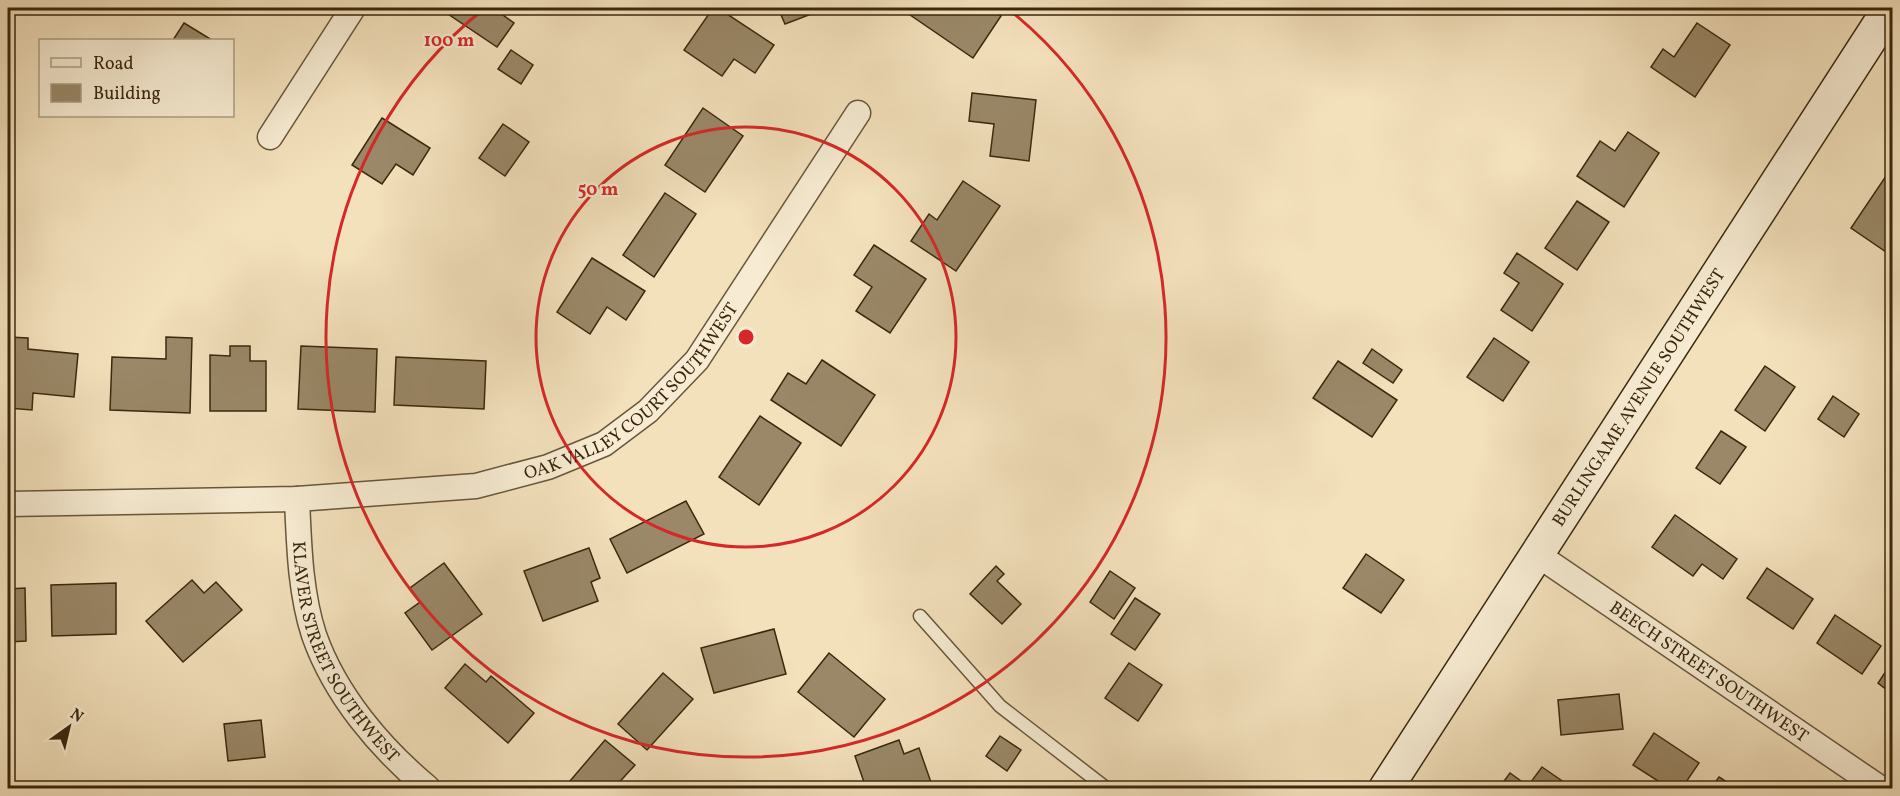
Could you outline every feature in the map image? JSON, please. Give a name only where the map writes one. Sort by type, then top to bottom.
[{"type":"street","points":[[270,137],[353,8]]},
{"type":"street","name":"BURLINGAME AVENUE SOUTHWEST","points":[[1386,789],[1890,8]]},
{"type":"street","name":"OAK VALLEY COURT SOUTHWEST","points":[[8,504],[297,499],[476,486],[548,467],[604,444],[648,411],[697,360],[858,113]]},
{"type":"street","name":"KLAVER STREET SOUTHWEST","points":[[297,499],[301,573],[314,635],[346,698],[400,765],[428,789]]},
{"type":"street","name":"BEECH STREET SOUTHWEST","points":[[1538,555],[1880,789]]},
{"type":"lane","points":[[920,616],[1000,706],[1106,789]]},
{"type":"building","points":[[452,8],[502,8],[499,12],[514,23],[497,47],[448,14]]},
{"type":"building","points":[[713,8],[718,8],[774,45],[755,73],[734,59],[722,76],[684,50]]},
{"type":"building","points":[[778,8],[827,8],[785,24]]},
{"type":"building","points":[[900,8],[989,8],[1001,16],[973,58]]},
{"type":"building","points":[[184,23],[210,39],[174,39]]},
{"type":"building","points":[[1697,23],[1730,45],[1695,97],[1651,67],[1663,49],[1674,57]]},
{"type":"building","points":[[511,50],[533,65],[521,84],[498,69]]},
{"type":"building","points":[[972,93],[1036,100],[1029,161],[990,156],[994,124],[969,121]]},
{"type":"building","points":[[703,108],[743,136],[705,192],[665,165]]},
{"type":"building","points":[[382,118],[430,148],[413,175],[396,164],[382,184],[352,165]]},
{"type":"building","points":[[503,124],[529,142],[505,176],[479,158]]},
{"type":"building","points":[[1628,132],[1659,153],[1624,207],[1577,176],[1600,141],[1615,151]]},
{"type":"building","points":[[1886,176],[1892,180],[1892,256],[1851,228]]},
{"type":"building","points":[[963,181],[1000,206],[956,271],[911,241],[929,214],[937,220]]},
{"type":"building","points":[[665,193],[696,214],[654,277],[623,255]]},
{"type":"building","points":[[1577,201],[1609,222],[1577,270],[1545,248]]},
{"type":"building","points":[[874,245],[926,279],[890,333],[856,311],[872,287],[854,275]]},
{"type":"building","points":[[1517,253],[1563,284],[1532,331],[1501,310],[1519,283],[1504,273]]},
{"type":"building","points":[[592,258],[645,291],[626,320],[607,307],[590,334],[557,312]]},
{"type":"building","points":[[8,337],[28,338],[28,349],[78,354],[74,397],[33,393],[32,410],[8,408]]},
{"type":"building","points":[[166,337],[192,338],[190,413],[110,410],[112,357],[166,359]]},
{"type":"building","points":[[1494,338],[1529,362],[1503,401],[1467,377]]},
{"type":"building","points":[[230,346],[250,346],[250,361],[266,361],[266,411],[210,411],[210,355],[230,356]]},
{"type":"building","points":[[301,346],[377,349],[375,412],[298,409]]},
{"type":"building","points":[[1372,349],[1402,370],[1393,383],[1363,363]]},
{"type":"building","points":[[396,357],[486,361],[484,409],[394,405]]},
{"type":"building","points":[[822,360],[875,395],[841,446],[771,400],[788,373],[806,384]]},
{"type":"building","points":[[1338,361],[1397,400],[1372,437],[1313,398]]},
{"type":"building","points":[[1765,366],[1795,387],[1765,431],[1735,410]]},
{"type":"building","points":[[1833,396],[1859,414],[1844,437],[1818,419]]},
{"type":"building","points":[[760,416],[801,443],[759,505],[719,477]]},
{"type":"building","points":[[1721,431],[1746,447],[1720,484],[1696,468]]},
{"type":"building","points":[[686,501],[704,534],[627,573],[610,539]]},
{"type":"building","points":[[1675,515],[1737,559],[1723,579],[1702,564],[1693,576],[1652,547]]},
{"type":"building","points":[[589,548],[600,578],[591,582],[598,601],[543,621],[524,571]]},
{"type":"building","points":[[1366,554],[1404,580],[1381,613],[1343,588]]},
{"type":"building","points":[[444,563],[482,614],[432,650],[405,613],[420,602],[410,588]]},
{"type":"building","points":[[996,566],[1004,574],[997,581],[1021,604],[1002,624],[970,594]]},
{"type":"building","points":[[1767,568],[1813,599],[1793,629],[1747,598]]},
{"type":"building","points":[[1110,571],[1135,588],[1114,619],[1090,602]]},
{"type":"building","points":[[192,580],[204,593],[216,582],[242,610],[183,662],[146,621]]},
{"type":"building","points":[[116,583],[116,634],[52,636],[51,585]]},
{"type":"building","points":[[25,588],[26,641],[8,642],[8,589]]},
{"type":"building","points":[[1135,598],[1160,614],[1135,650],[1111,634]]},
{"type":"building","points":[[1835,615],[1881,646],[1862,674],[1817,643]]},
{"type":"building","points":[[774,629],[786,674],[714,693],[701,648]]},
{"type":"building","points":[[829,653],[885,699],[854,737],[798,692]]},
{"type":"building","points":[[1892,662],[1892,694],[1878,683]]},
{"type":"building","points":[[1129,663],[1162,685],[1138,721],[1105,698]]},
{"type":"building","points":[[465,664],[486,682],[491,676],[534,713],[508,743],[445,688]]},
{"type":"building","points":[[663,673],[693,699],[647,750],[618,724]]},
{"type":"building","points":[[1619,694],[1623,729],[1561,735],[1558,700]]},
{"type":"building","points":[[261,720],[265,757],[228,761],[224,724]]},
{"type":"building","points":[[1654,733],[1699,763],[1682,788],[1669,788],[1633,765]]},
{"type":"building","points":[[1000,736],[1021,750],[1007,771],[986,756]]},
{"type":"building","points":[[605,740],[635,765],[614,788],[564,788]]},
{"type":"building","points":[[899,740],[904,754],[919,748],[933,788],[866,788],[855,756]]},
{"type":"building","points":[[1542,767],[1565,783],[1561,788],[1499,788],[1510,773],[1528,786]]},
{"type":"building","points":[[1719,777],[1736,788],[1711,788]]}]
